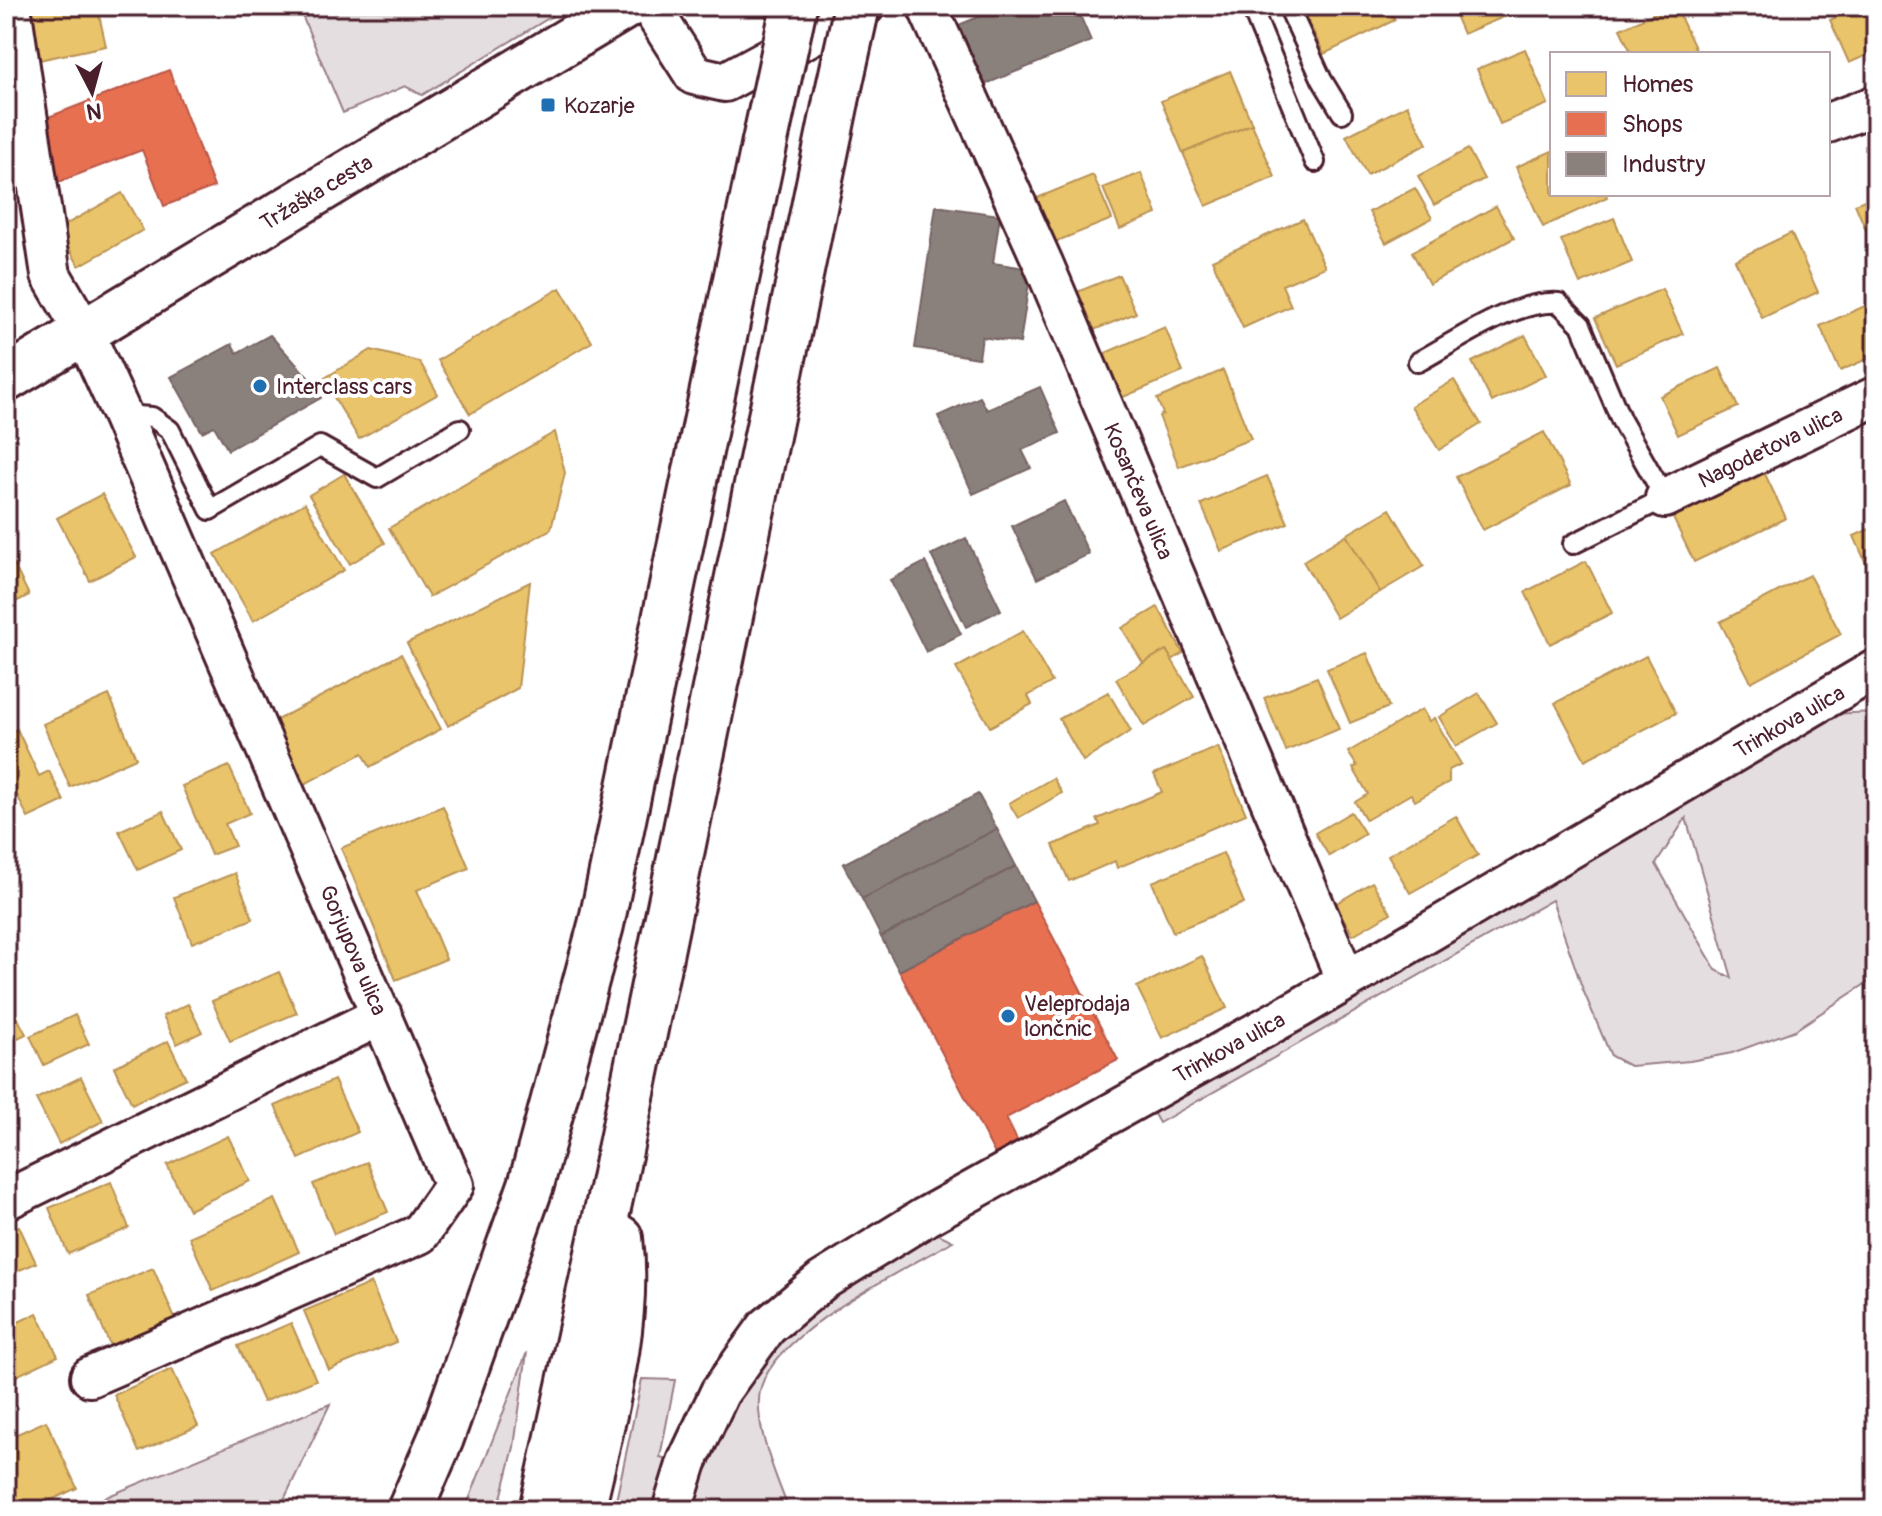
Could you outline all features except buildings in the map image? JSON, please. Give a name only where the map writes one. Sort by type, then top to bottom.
[{"type":"main road","name":"Tržaška cesta","points":[[6,379],[626,6]]},
{"type":"main road","points":[[410,1510],[441,1438],[531,1185],[601,925],[794,6]]},
{"type":"main road","points":[[542,1510],[612,1189],[857,6]]},
{"type":"main road","points":[[582,1510],[615,1357],[621,1290],[620,1243],[612,1189]]},
{"type":"street","name":"Gorjupova ulica","points":[[11,6],[51,275],[84,332],[122,415],[454,1185],[420,1234],[90,1377]]},
{"type":"street","points":[[650,6],[694,75],[725,82],[865,6]]},
{"type":"street","name":"Kosančeva ulica","points":[[927,6],[1043,263],[1346,980]]},
{"type":"street","points":[[1830,122],[1876,105]]},
{"type":"street","name":"Nagodetova ulica","points":[[1665,498],[1876,396]]},
{"type":"street","name":"Trinkova ulica","points":[[672,1510],[687,1462],[720,1392],[767,1327],[822,1281],[925,1217],[1300,1008],[1876,669]]},
{"type":"street","points":[[6,1200],[382,1015]]},
{"type":"lane","points":[[1251,6],[1315,162]]},
{"type":"lane","points":[[1288,6],[1322,80],[1342,113]]},
{"type":"lane","points":[[1418,362],[1504,315],[1542,302],[1559,303],[1581,325],[1621,420],[1665,498],[1573,544]]},
{"type":"lane","points":[[122,415],[152,417],[170,430],[210,510],[320,446],[377,478],[460,429]]},
{"type":"shaded area","points":[[298,6],[550,6],[552,16],[422,95],[405,86],[343,113]]},
{"type":"shaded area","points":[[1876,712],[1876,977],[1795,1030],[1732,1053],[1690,1061],[1630,1066],[1611,1056],[1583,990],[1552,900],[1159,1123],[1150,1107],[1828,714]],"holes":[[[1686,818],[1732,978],[1716,970],[1656,864]]]},
{"type":"shaded area","points":[[930,1230],[953,1241],[874,1285],[816,1324],[791,1344],[772,1366],[761,1387],[759,1416],[762,1432],[789,1510],[685,1510],[699,1462],[778,1334]]},
{"type":"shaded area","points":[[527,1352],[514,1447],[498,1510],[465,1510]]},
{"type":"shaded area","points":[[642,1379],[675,1380],[660,1457],[675,1461],[660,1510],[614,1510]]},
{"type":"shaded area","points":[[330,1404],[279,1510],[75,1510]]},
{"type":"place","name":"Kozarje","points":[[548,105]]},
{"type":"place","name":"Interclass cars","points":[[260,386]]},
{"type":"place","name":"Veleprodaja lončnic","points":[[1008,1016]]}]
